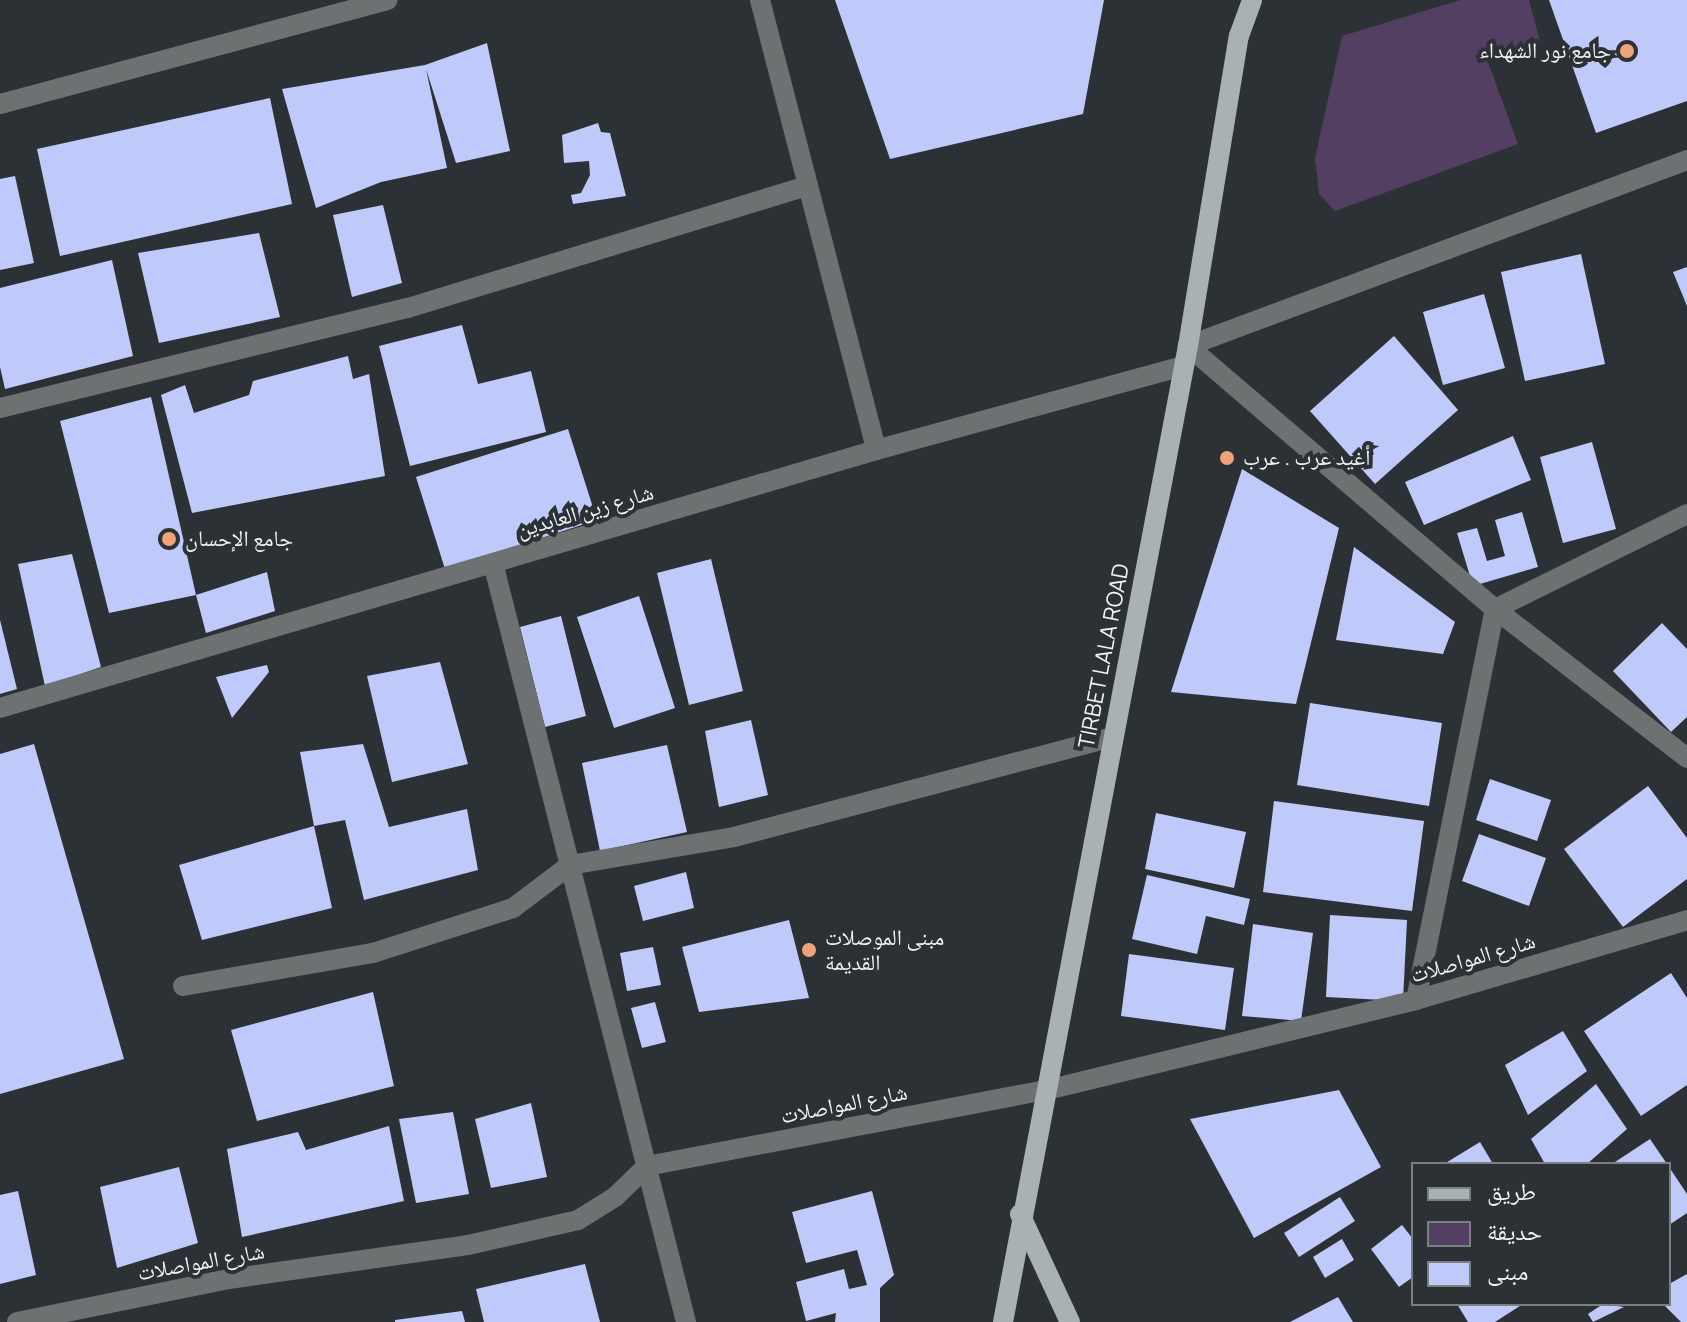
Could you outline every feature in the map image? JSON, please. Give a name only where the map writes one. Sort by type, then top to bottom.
[{"type":"main road","name":"TIRBET LALA ROAD","points":[[1003,1322],[1020,1214],[1047,1090],[1186,356],[1239,36],[1252,0]]},
{"type":"main road","points":[[1020,1214],[1070,1322]]},
{"type":"street","points":[[0,104],[387,0]]},
{"type":"street","points":[[760,0],[876,450]]},
{"type":"street","name":"شارع زين العابدين","points":[[0,708],[1186,356],[1687,160]]},
{"type":"street","points":[[0,408],[408,308],[808,186]]},
{"type":"street","points":[[1186,356],[1495,609],[1687,758]]},
{"type":"street","points":[[1495,609],[1687,514]]},
{"type":"street","points":[[493,563],[686,1322]]},
{"type":"street","points":[[1416,1000],[1495,609]]},
{"type":"street","points":[[183,986],[373,953],[513,908],[570,865],[734,837],[1113,737]]},
{"type":"street","name":"شارع المواصلات","points":[[17,1322],[229,1279],[468,1245],[578,1220],[615,1197],[647,1166],[1047,1090],[1416,1000],[1687,920]]},
{"type":"green space","points":[[1460,0],[1529,0],[1540,41],[1488,62],[1518,144],[1335,211],[1319,194],[1315,158],[1342,36]]},
{"type":"building","points":[[835,0],[1104,0],[1083,114],[890,159]]},
{"type":"building","name":"جامع نور الشهداء","points":[[1549,0],[1687,0],[1687,101],[1596,133]]},
{"type":"building","points":[[487,43],[510,151],[456,163],[426,69],[447,168],[381,182],[316,208],[282,89],[425,65]]},
{"type":"building","points":[[270,98],[292,204],[60,256],[37,149]]},
{"type":"building","points":[[598,123],[601,132],[610,133],[626,196],[573,204],[571,195],[581,193],[590,175],[589,161],[564,163],[562,135]]},
{"type":"building","points":[[15,176],[34,263],[0,270],[0,179]]},
{"type":"building","points":[[383,205],[402,283],[352,297],[333,215]]},
{"type":"building","points":[[259,233],[280,317],[159,343],[138,253]]},
{"type":"building","points":[[1581,254],[1605,364],[1525,381],[1501,272]]},
{"type":"building","points":[[112,260],[133,356],[5,389],[0,367],[0,288]]},
{"type":"building","points":[[1687,267],[1687,306],[1673,272]]},
{"type":"building","points":[[1484,294],[1505,368],[1443,385],[1423,312]]},
{"type":"building","points":[[462,325],[478,384],[531,371],[546,432],[410,466],[379,346]]},
{"type":"building","points":[[1394,336],[1458,410],[1375,484],[1310,411]]},
{"type":"building","points":[[348,356],[353,379],[369,374],[385,476],[192,513],[161,395],[185,385],[194,413],[249,395],[253,381]]},
{"type":"building","points":[[151,397],[196,595],[109,613],[60,421]]},
{"type":"building","points":[[568,429],[597,520],[445,569],[416,477]]},
{"type":"building","points":[[1513,436],[1531,480],[1424,525],[1405,482]]},
{"type":"building","points":[[1592,442],[1616,529],[1563,543],[1540,457]]},
{"type":"building","points":[[1242,469],[1339,528],[1296,704],[1171,692]]},
{"type":"building","points":[[1522,512],[1538,567],[1473,586],[1457,533],[1477,528],[1487,561],[1505,556],[1495,520]]},
{"type":"building","points":[[1354,547],[1455,622],[1443,654],[1336,640]]},
{"type":"building","points":[[72,554],[101,667],[45,686],[18,564]]},
{"type":"building","points":[[711,559],[743,691],[689,705],[657,573]]},
{"type":"building","points":[[267,572],[275,611],[206,633],[196,595]]},
{"type":"building","points":[[639,596],[675,708],[614,728],[577,617]]},
{"type":"building","points":[[561,616],[586,716],[545,727],[520,627]]},
{"type":"building","points":[[0,620],[17,689],[0,694]]},
{"type":"building","points":[[1662,623],[1687,649],[1687,717],[1671,732],[1613,671]]},
{"type":"building","points":[[440,662],[468,764],[392,782],[367,676]]},
{"type":"building","points":[[267,665],[269,672],[232,718],[216,677]]},
{"type":"building","points":[[1310,703],[1442,723],[1429,806],[1297,785]]},
{"type":"building","points":[[751,720],[768,795],[719,807],[705,731]]},
{"type":"building","points":[[34,744],[124,1059],[0,1094],[0,754]]},
{"type":"building","points":[[363,744],[389,827],[467,809],[478,870],[364,900],[345,820],[314,826],[300,752]]},
{"type":"building","points":[[667,745],[687,832],[600,851],[582,763]]},
{"type":"building","points":[[1490,779],[1551,800],[1537,841],[1476,820]]},
{"type":"building","points":[[1648,786],[1687,838],[1687,879],[1623,927],[1564,849]]},
{"type":"building","points":[[1274,801],[1424,821],[1412,911],[1263,892]]},
{"type":"building","points":[[1156,813],[1246,832],[1234,888],[1145,869]]},
{"type":"building","points":[[314,826],[332,908],[202,940],[179,865]]},
{"type":"building","points":[[1479,834],[1546,858],[1529,906],[1462,881]]},
{"type":"building","points":[[686,872],[694,908],[643,921],[634,886]]},
{"type":"building","points":[[1147,875],[1250,899],[1244,925],[1206,916],[1197,954],[1132,939]]},
{"type":"building","points":[[1330,915],[1407,920],[1403,1001],[1326,997]]},
{"type":"building","points":[[789,920],[809,998],[699,1012],[682,947]]},
{"type":"building","points":[[1253,924],[1313,933],[1301,1021],[1242,1016]]},
{"type":"building","points":[[653,947],[661,985],[627,991],[620,953]]},
{"type":"building","points":[[1129,954],[1234,968],[1225,1030],[1121,1016]]},
{"type":"building","points":[[1671,973],[1687,998],[1687,1085],[1641,1116],[1584,1031]]},
{"type":"building","points":[[373,992],[394,1086],[257,1121],[231,1030]]},
{"type":"building","points":[[655,1002],[666,1042],[642,1048],[631,1008]]},
{"type":"building","points":[[1563,1031],[1587,1071],[1528,1115],[1505,1065]]},
{"type":"building","points":[[1596,1084],[1627,1129],[1589,1162],[1544,1162],[1531,1139]]},
{"type":"building","points":[[1339,1090],[1381,1167],[1254,1238],[1190,1119]]},
{"type":"building","points":[[531,1103],[547,1177],[491,1188],[475,1119]]},
{"type":"building","points":[[453,1112],[469,1194],[416,1203],[399,1119]]},
{"type":"building","points":[[389,1126],[404,1201],[242,1237],[227,1149],[298,1132],[306,1150]]},
{"type":"building","points":[[1650,1139],[1666,1162],[1615,1162]]},
{"type":"building","points":[[1480,1142],[1492,1162],[1447,1162]]},
{"type":"building","points":[[179,1167],[198,1243],[117,1268],[100,1187]]},
{"type":"building","points":[[1671,1170],[1687,1194],[1687,1213],[1671,1224]]},
{"type":"building","points":[[18,1191],[36,1275],[0,1284],[0,1195]]},
{"type":"building","points":[[872,1191],[894,1275],[880,1288],[880,1322],[835,1322],[836,1313],[806,1321],[796,1282],[844,1269],[849,1289],[867,1285],[857,1250],[806,1263],[792,1212]]},
{"type":"building","points":[[1340,1197],[1355,1221],[1299,1257],[1284,1233]]},
{"type":"building","points":[[1402,1225],[1411,1236],[1411,1278],[1399,1287],[1371,1249]]},
{"type":"building","points":[[1342,1239],[1354,1260],[1325,1278],[1313,1257]]},
{"type":"building","points":[[585,1264],[600,1322],[484,1322],[476,1289]]},
{"type":"building","points":[[1687,1274],[1687,1322],[1681,1322],[1665,1306],[1671,1306],[1671,1283]]},
{"type":"building","points":[[1338,1297],[1353,1322],[1290,1322]]},
{"type":"building","points":[[1458,1306],[1520,1306],[1495,1322],[1468,1322]]},
{"type":"building","points":[[1600,1306],[1624,1307],[1593,1322],[1588,1314]]},
{"type":"building","points":[[462,1311],[465,1322],[395,1322],[395,1320]]},
{"type":"place","name":"جامع نور الشهداء","points":[[1627,51]]},
{"type":"place","name":"أغيد عرب . عرب","points":[[1227,458]]},
{"type":"place","name":"جامع الإحسان","points":[[169,539]]},
{"type":"place","name":"مبنى الموصلات القديمة","points":[[809,950]]}]
